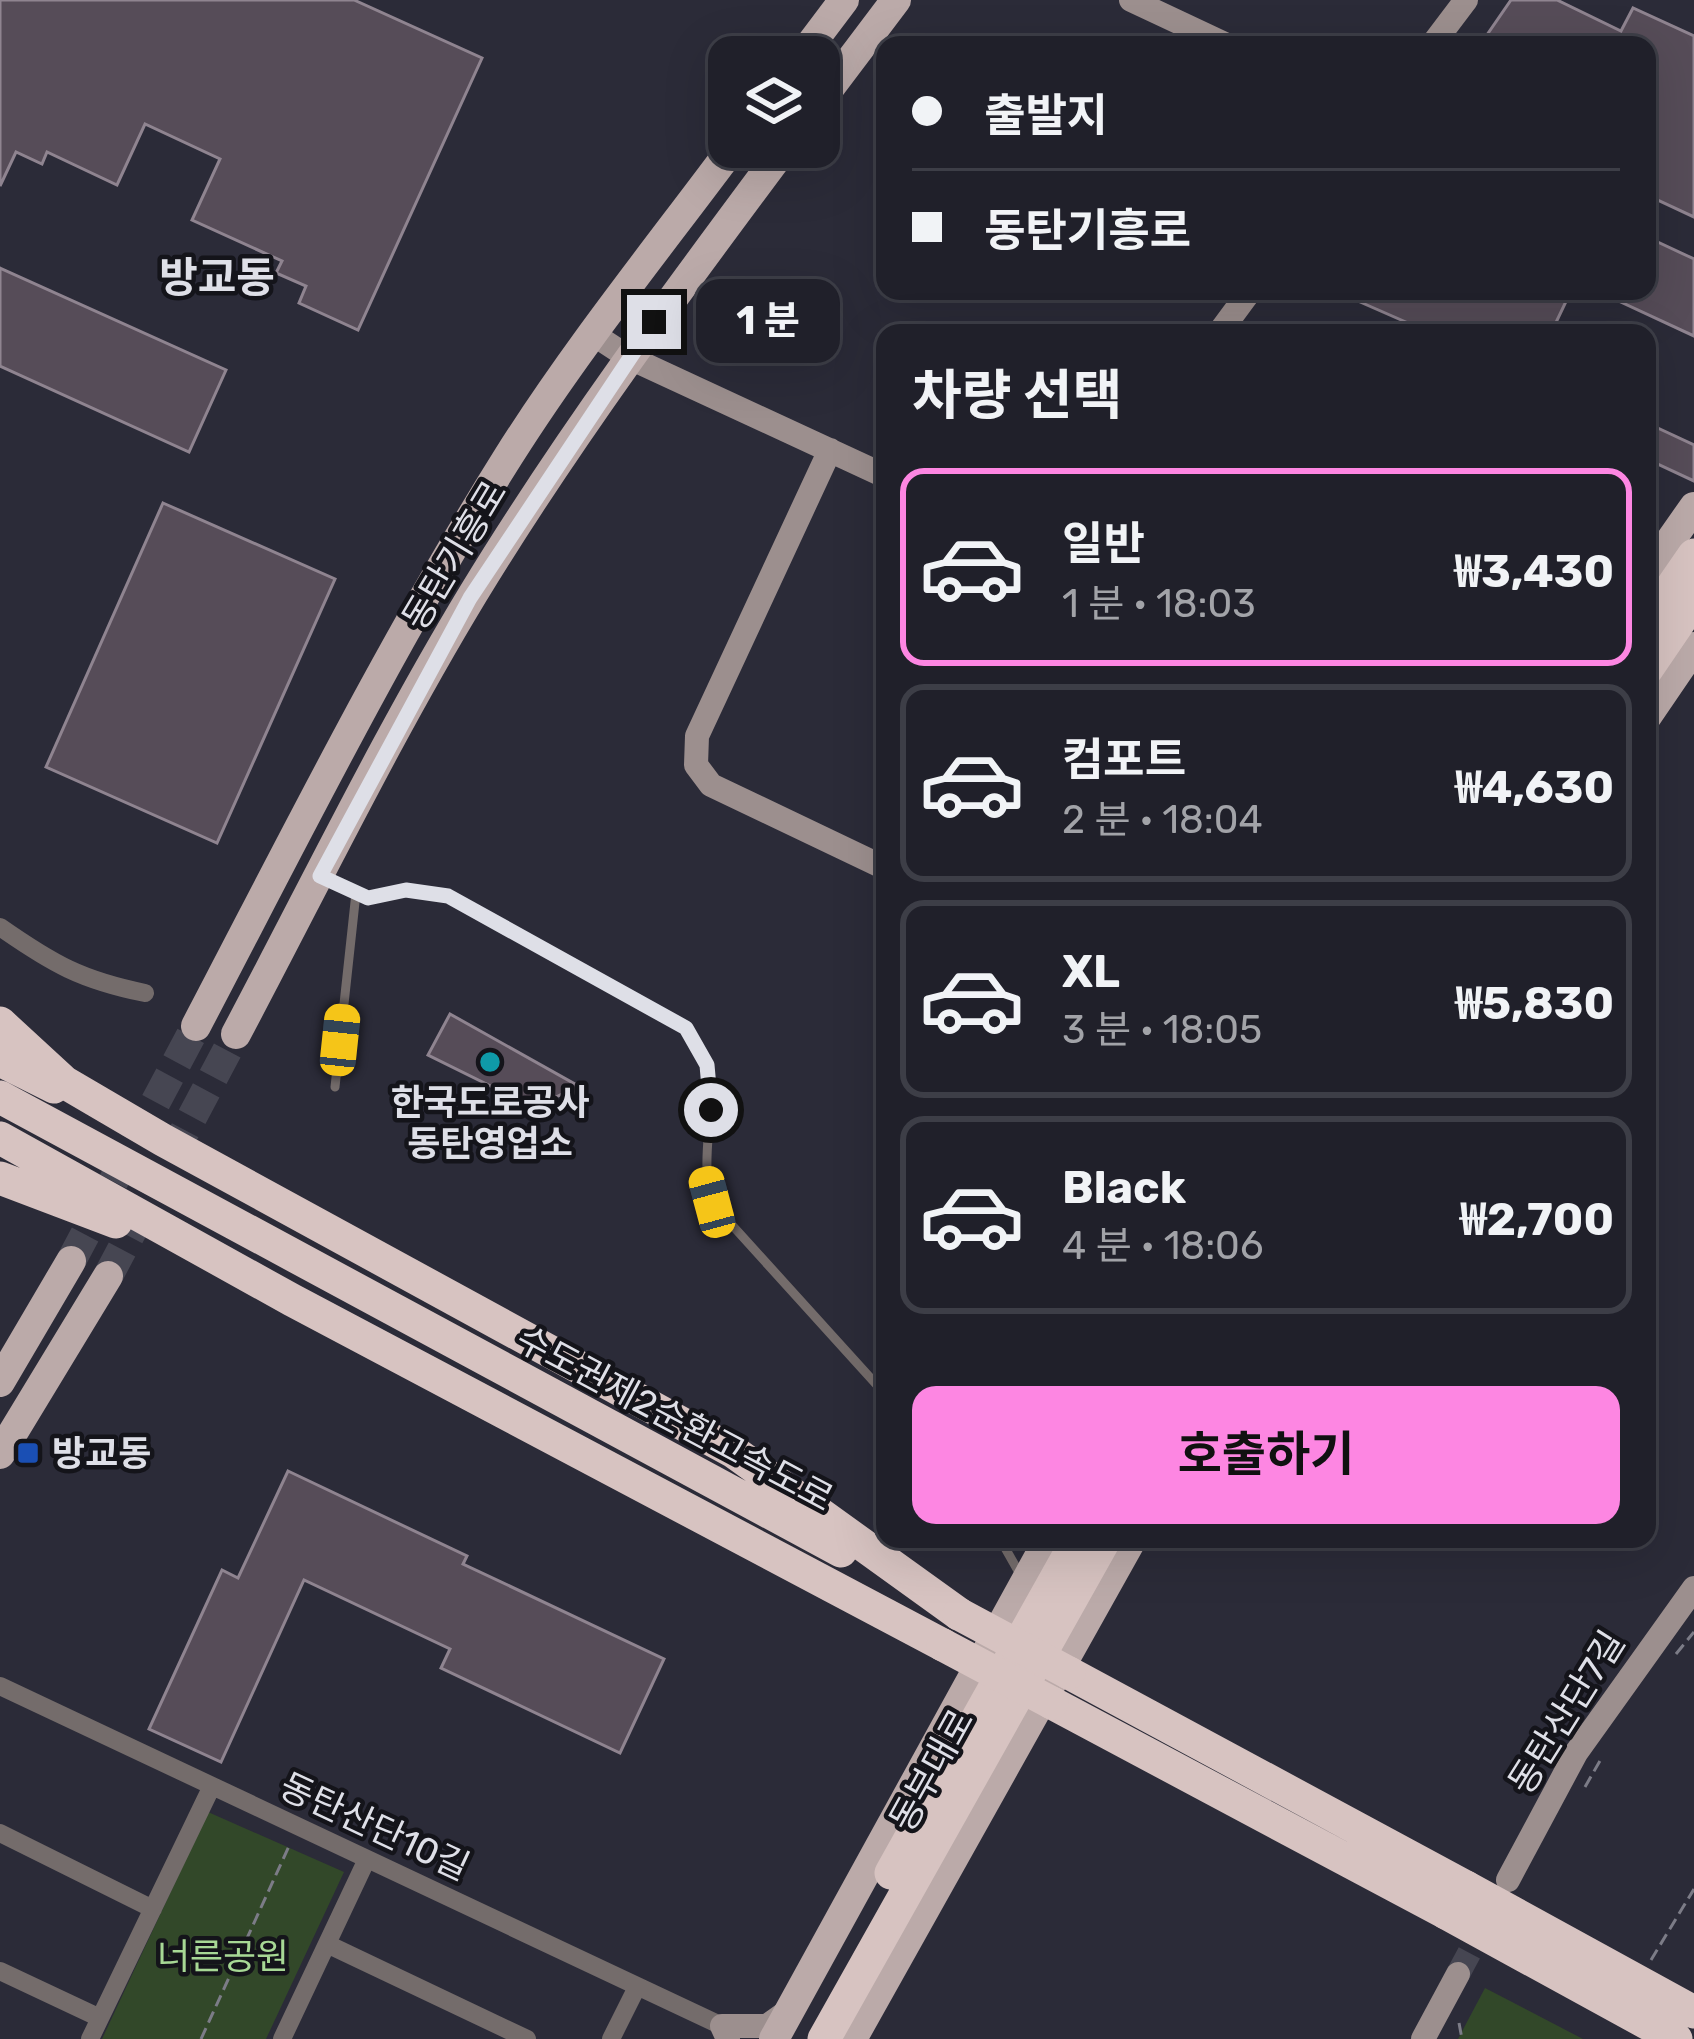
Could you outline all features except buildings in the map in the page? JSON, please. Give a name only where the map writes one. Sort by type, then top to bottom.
[{"type":"highway","points":[[1656,610],[1694,555]]},
{"type":"highway","points":[[1656,656],[1694,599]]},
{"type":"highway","points":[[0,1023],[64,1082],[163,1140],[714,1440],[959,1614]]},
{"type":"highway","points":[[0,1060],[163,1140]]},
{"type":"highway","name":"수도권제2순환고속도로","points":[[0,1097],[1069,1673],[1456,1900],[1676,2039]]},
{"type":"highway","name":"수도권제2순환고속도로","points":[[0,1138],[292,1300],[1052,1703],[1694,2012]]},
{"type":"highway","points":[[0,1178],[125,1226],[292,1300]]},
{"type":"highway","name":"동부대로","points":[[795,2024],[1073,1548]]},
{"type":"highway","name":"동부대로","points":[[824,2039],[1100,1548]]},
{"type":"main road","points":[[817,36],[844,0]]},
{"type":"main road","points":[[840,74],[896,0]]},
{"type":"main road","name":"동탄기흥로","points":[[196,1026],[431,585],[510,454],[592,334],[717,168]]},
{"type":"main road","name":"동탄기흥로","points":[[236,1034],[470,598],[628,357],[769,168]]},
{"type":"main road","points":[[1656,561],[1694,508]]},
{"type":"main road","points":[[1656,703],[1694,647]]},
{"type":"main road","points":[[0,1382],[71,1261]]},
{"type":"main road","points":[[0,1454],[108,1276]]},
{"type":"main road","name":"동부대로","points":[[773,2039],[795,2024],[1044,1548]]},
{"type":"main road","points":[[852,2039],[1127,1548]]},
{"type":"street","points":[[1131,0],[1208,36]]},
{"type":"street","points":[[1439,36],[1466,0]]},
{"type":"street","points":[[592,334],[628,357],[876,472]]},
{"type":"street","points":[[830,450],[698,736],[696,765],[711,785],[876,864]]},
{"type":"street","points":[[0,926],[53,964],[98,984],[146,993]]},
{"type":"street","name":"동탄산단7길","points":[[1508,1880],[1576,1754],[1694,1588]]},
{"type":"street","name":"동탄산단10길","points":[[0,1686],[725,2033]]},
{"type":"street","points":[[90,2039],[212,1786]]},
{"type":"street","points":[[0,1833],[153,1910]]},
{"type":"street","points":[[282,2039],[368,1859]]},
{"type":"street","points":[[327,1944],[527,2039]]},
{"type":"street","points":[[0,1971],[100,2018]]},
{"type":"street","points":[[1423,2039],[1458,1974]]},
{"type":"street","points":[[610,2039],[637,1987]]},
{"type":"street","points":[[725,2033],[795,2024]]},
{"type":"lane","points":[[320,876],[368,898],[406,890],[448,896],[686,1028],[707,1065],[711,1110],[704,1172],[712,1202],[876,1384]]},
{"type":"lane","points":[[335,1087],[356,893]]},
{"type":"lane","points":[[1005,1548],[1025,1583]]},
{"type":"path","points":[[1669,1663],[1694,1632]]},
{"type":"path","points":[[1578,1799],[1602,1758]]},
{"type":"path","points":[[200,2039],[298,1827]]},
{"type":"path","points":[[1448,2039],[1458,2020],[1462,2039]]},
{"type":"green space","name":"너른공원","points":[[208,1812],[344,1872],[266,2039],[102,2039]]},
{"type":"green space","points":[[1485,1988],[1583,2039],[1458,2039]]},
{"type":"tunnel","points":[[71,1261],[196,1026]]},
{"type":"tunnel","points":[[108,1276],[236,1034]]},
{"type":"tunnel","points":[[1458,1974],[1488,1918]]},
{"type":"place","name":"한국도로공사 동탄영업소","points":[[490,1062]]},
{"type":"place","name":"방교동","points":[[28,1453]]},
{"type":"district","name":"방교동","points":[[217,277]]},
{"type":"route","points":[[654,322],[470,598],[320,876],[368,898],[406,890],[448,896],[686,1028],[707,1065],[711,1110]]}]
